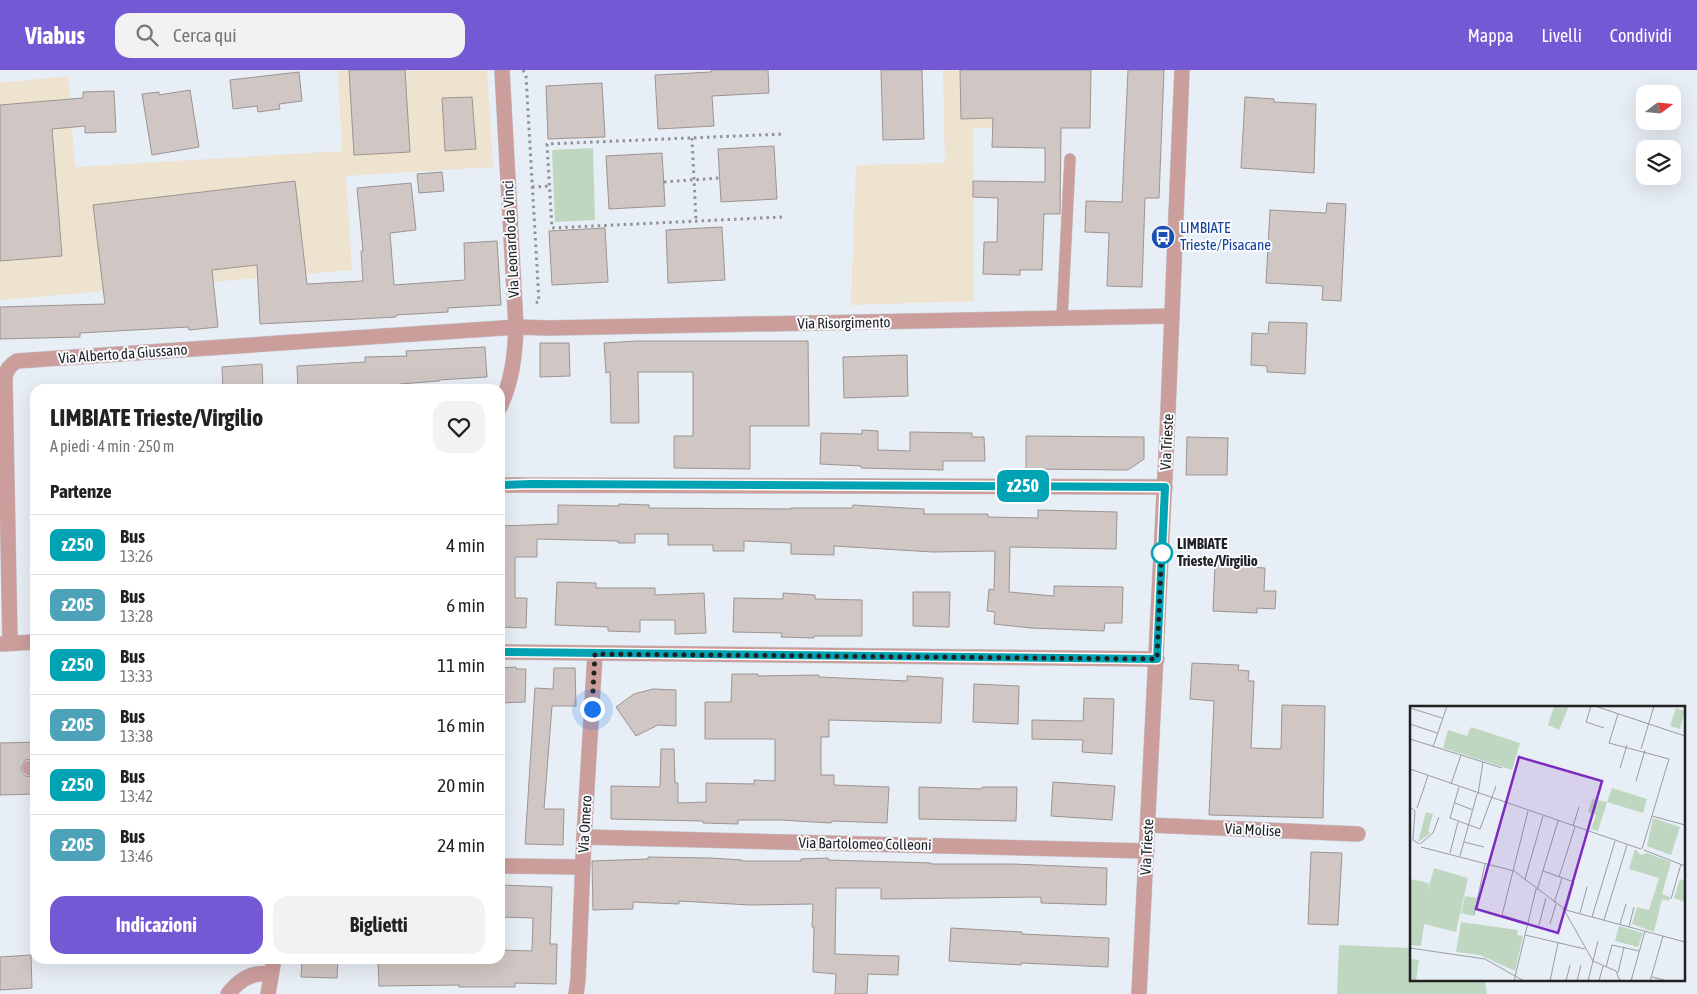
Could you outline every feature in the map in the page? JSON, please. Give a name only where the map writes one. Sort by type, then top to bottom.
[{"type":"street","name":"Via Leonardo da Vinci","points":[[502,70],[516,327],[515,357],[505,395]]},
{"type":"street","name":"Via Trieste","points":[[1139,994],[1157,659],[1182,70]]},
{"type":"street","name":"Via Risorgimento","points":[[516,327],[574,328],[1172,316]]},
{"type":"street","name":"Via Alberto da Giussano","points":[[5,643],[5,379],[6,371],[10,365],[17,361],[516,327]]},
{"type":"street","points":[[505,485],[1165,487]]},
{"type":"street","points":[[5,643],[30,642]]},
{"type":"street","points":[[505,652],[1157,659]]},
{"type":"street","name":"Via Omero","points":[[576,994],[595,654]]},
{"type":"street","name":"Via Molise","points":[[1148,825],[1358,834]]},
{"type":"street","name":"Via Bartolomeo Colleoni","points":[[584,837],[1147,851]]},
{"type":"street","points":[[505,866],[582,867]]},
{"type":"street","points":[[228,994],[249,976],[273,966]]},
{"type":"street","points":[[268,994],[273,966]]},
{"type":"lane","points":[[1062,319],[1070,159]]},
{"type":"path","points":[[524,70],[526,76],[538,302],[532,303]]},
{"type":"path","points":[[782,217],[552,228],[547,144],[784,134]]},
{"type":"path","points":[[692,138],[696,220]]},
{"type":"path","points":[[664,182],[720,178]]},
{"type":"path","points":[[532,187],[550,186]]},
{"type":"shaded area","points":[[338,70],[487,70],[493,167],[346,176],[352,270],[0,300],[0,83],[68,76],[75,167],[342,151]]},
{"type":"shaded area","points":[[943,70],[1076,70],[1075,128],[973,128],[974,301],[851,305],[856,165],[945,163]]},
{"type":"green space","points":[[593,148],[595,220],[555,222],[552,150]]},
{"type":"green space","points":[[1339,945],[1410,948],[1410,982],[1485,982],[1487,994],[1337,994]]},
{"type":"building","points":[[349,70],[405,70],[410,152],[354,155]]},
{"type":"building","points":[[711,70],[768,70],[769,93],[712,96],[714,126],[658,129],[655,75],[711,72]]},
{"type":"building","points":[[881,70],[922,70],[924,139],[883,140]]},
{"type":"building","points":[[960,70],[1091,70],[1090,128],[1061,128],[1060,214],[1044,214],[1042,270],[1020,270],[1020,275],[983,274],[984,242],[997,242],[998,198],[973,197],[973,181],[1045,182],[1045,148],[992,147],[993,118],[961,119]]},
{"type":"building","points":[[1128,70],[1164,70],[1159,198],[1145,198],[1142,287],[1107,286],[1109,233],[1085,232],[1086,201],[1122,202]]},
{"type":"building","points":[[299,72],[302,101],[279,104],[280,109],[258,112],[257,106],[233,109],[230,80]]},
{"type":"building","points":[[602,83],[605,137],[548,139],[546,86]]},
{"type":"building","points":[[190,90],[199,147],[152,155],[142,94],[159,92],[159,95]]},
{"type":"building","points":[[114,91],[116,132],[85,133],[85,126],[52,129],[62,256],[0,261],[0,105],[83,98],[83,92]]},
{"type":"building","points":[[472,97],[476,149],[445,151],[442,98]]},
{"type":"building","points":[[1245,97],[1274,99],[1274,102],[1316,104],[1314,173],[1241,168]]},
{"type":"building","points":[[774,146],[777,199],[721,202],[718,149]]},
{"type":"building","points":[[662,153],[665,206],[609,209],[606,156]]},
{"type":"building","points":[[442,172],[444,191],[419,193],[417,174]]},
{"type":"building","points":[[295,181],[307,284],[363,281],[361,251],[363,251],[357,188],[411,183],[416,230],[390,233],[394,285],[465,280],[464,243],[497,241],[501,305],[448,308],[448,312],[396,315],[396,317],[260,324],[257,265],[212,270],[218,327],[189,330],[188,327],[80,333],[80,337],[0,339],[0,307],[105,304],[93,205]]},
{"type":"building","points":[[1327,203],[1346,204],[1341,301],[1322,300],[1323,286],[1266,283],[1270,210],[1326,213]]},
{"type":"building","points":[[722,227],[725,280],[668,283],[666,230]]},
{"type":"building","points":[[605,228],[608,282],[552,285],[549,231]]},
{"type":"building","points":[[1269,322],[1307,323],[1305,374],[1267,372],[1267,366],[1251,365],[1252,333],[1268,334]]},
{"type":"building","points":[[637,341],[808,341],[809,426],[750,426],[750,469],[674,468],[674,436],[693,436],[693,372],[638,372],[639,423],[611,423],[610,372],[606,373],[604,343]]},
{"type":"building","points":[[540,343],[569,343],[570,376],[540,377]]},
{"type":"building","points":[[485,347],[487,377],[400,384],[298,384],[297,366],[365,362],[365,357],[407,356],[406,351]]},
{"type":"building","points":[[907,355],[908,396],[844,398],[843,357]]},
{"type":"building","points":[[262,364],[263,384],[223,384],[222,367]]},
{"type":"building","points":[[862,430],[878,431],[878,450],[910,451],[910,432],[972,433],[972,437],[984,437],[985,461],[943,461],[943,470],[861,468],[861,466],[820,464],[821,433],[862,434]]},
{"type":"building","points":[[1026,436],[1144,437],[1144,459],[1128,470],[1026,469]]},
{"type":"building","points":[[1187,437],[1228,438],[1227,475],[1186,475]]},
{"type":"building","points":[[619,504],[649,505],[649,508],[791,509],[852,508],[853,505],[924,509],[924,514],[988,514],[988,517],[1038,518],[1038,510],[1117,512],[1116,549],[1010,547],[1009,592],[1054,596],[1054,586],[1123,587],[1122,623],[1105,623],[1104,631],[1031,628],[994,624],[995,612],[987,611],[989,589],[994,590],[995,551],[933,552],[834,546],[834,555],[791,554],[791,543],[744,541],[744,551],[713,551],[713,545],[668,545],[668,534],[635,534],[635,543],[537,539],[537,557],[515,557],[515,598],[527,598],[526,628],[505,627],[505,526],[558,524],[558,505],[619,506]]},
{"type":"building","points":[[1215,565],[1265,568],[1264,591],[1276,591],[1275,609],[1257,608],[1257,613],[1213,611]]},
{"type":"building","points":[[557,582],[596,583],[596,588],[655,588],[655,595],[704,593],[706,633],[675,634],[675,620],[640,620],[640,632],[608,631],[608,627],[555,625]]},
{"type":"building","points":[[913,592],[950,592],[949,627],[913,626]]},
{"type":"building","points":[[783,593],[815,595],[815,599],[862,600],[862,636],[781,637],[782,633],[733,632],[734,598],[783,599]]},
{"type":"building","points":[[1192,663],[1239,665],[1238,670],[1249,671],[1248,681],[1254,681],[1251,748],[1281,749],[1282,705],[1325,706],[1323,818],[1209,815],[1214,701],[1190,699]]},
{"type":"building","points":[[505,668],[526,669],[525,702],[505,703]]},
{"type":"building","points":[[554,668],[575,668],[576,706],[552,706],[544,809],[564,809],[563,845],[525,844],[535,688],[553,689]]},
{"type":"building","points":[[732,674],[758,674],[758,676],[819,675],[819,677],[907,681],[907,676],[943,678],[941,723],[829,720],[829,737],[821,737],[821,775],[834,775],[834,785],[889,787],[887,823],[738,820],[738,824],[703,823],[703,821],[611,819],[611,786],[660,787],[661,749],[674,749],[675,783],[678,783],[678,803],[706,802],[706,783],[754,784],[754,780],[775,781],[775,739],[705,739],[705,702],[731,702]]},
{"type":"building","points":[[974,684],[1019,686],[1018,724],[973,722]]},
{"type":"building","points":[[653,689],[676,690],[676,726],[658,725],[636,736],[616,707],[634,694]]},
{"type":"building","points":[[1084,698],[1114,699],[1112,754],[1082,752],[1083,740],[1032,739],[1032,720],[1083,721]]},
{"type":"building","points":[[30,742],[30,760],[25,760],[21,768],[25,776],[30,776],[30,794],[0,795],[0,743]]},
{"type":"building","points":[[1053,782],[1115,786],[1112,820],[1051,816]]},
{"type":"building","points":[[919,787],[982,789],[982,787],[1017,787],[1016,821],[919,819]]},
{"type":"building","points":[[1311,852],[1342,853],[1338,925],[1308,924]]},
{"type":"building","points":[[648,857],[710,858],[742,861],[801,861],[801,859],[828,858],[828,860],[931,864],[1013,864],[1107,868],[1106,905],[1041,903],[1041,897],[881,899],[881,888],[836,888],[835,954],[899,956],[898,975],[868,974],[867,994],[835,994],[836,974],[813,972],[813,904],[750,905],[679,901],[679,904],[633,902],[633,909],[593,910],[592,861],[648,859]]},
{"type":"building","points":[[505,885],[552,887],[550,944],[557,944],[556,984],[515,983],[515,987],[459,987],[459,985],[379,986],[378,964],[505,964],[505,950],[532,951],[533,918],[505,917]]},
{"type":"building","points":[[951,928],[1022,932],[1022,934],[1109,938],[1108,967],[949,961]]},
{"type":"building","points":[[30,955],[32,988],[0,990],[0,957]]},
{"type":"building","points":[[302,964],[338,964],[337,978],[301,977]]},
{"type":"bus line","name":"z250","points":[[505,485],[1165,487],[1157,659],[505,652]]},
{"type":"place","name":"LIMBIATE Trieste/Pisacane","points":[[1163,237]]},
{"type":"place","name":"LIMBIATE Trieste/Virgilio","points":[[1162,553]]},
{"type":"route","points":[[592,709],[595,654],[1157,659],[1162,544],[1162,553]]}]
